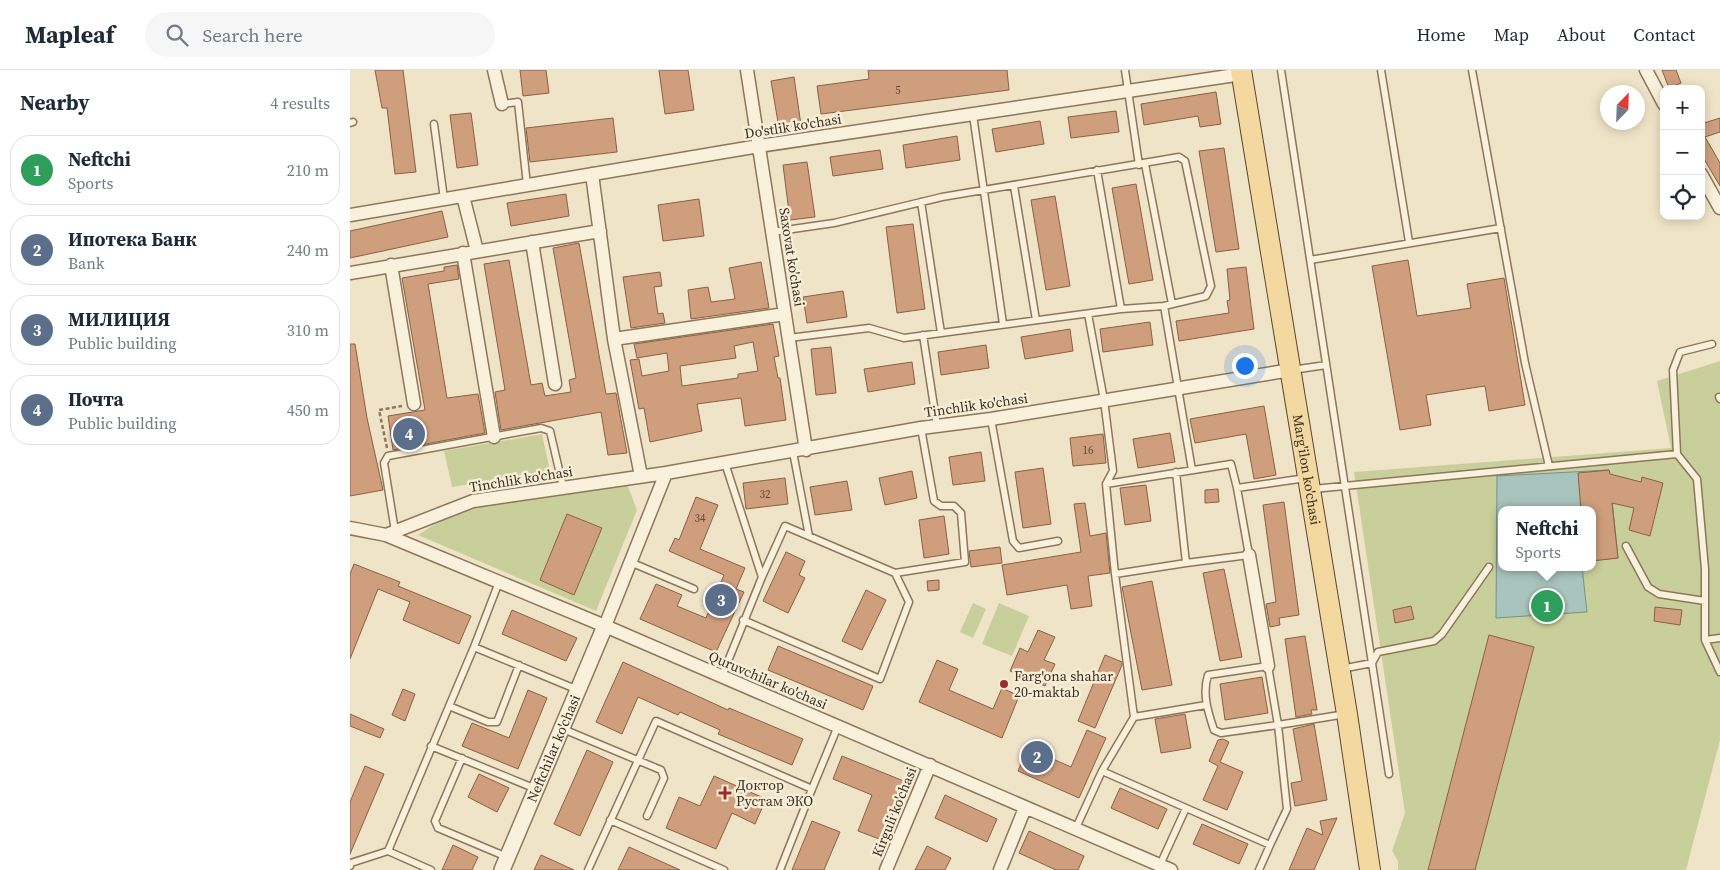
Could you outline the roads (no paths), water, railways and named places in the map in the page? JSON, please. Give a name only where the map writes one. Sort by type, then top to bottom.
[{"type":"main road","name":"Marg'ilon ko'chasi","points":[[1242,72],[1340,669],[1370,870]]},
{"type":"street","points":[[494,70],[502,104]]},
{"type":"street","name":"Saxovat ko'chasi","points":[[747,70],[806,450]]},
{"type":"street","points":[[1646,70],[1660,96]]},
{"type":"street","name":"Do'stlik ko'chasi","points":[[350,215],[759,146],[1242,72]]},
{"type":"street","points":[[592,174],[614,339],[641,476]]},
{"type":"street","points":[[1702,175],[1720,208]]},
{"type":"street","points":[[463,196],[477,251]]},
{"type":"street","points":[[350,273],[463,252],[600,231]]},
{"type":"street","points":[[532,242],[555,384]]},
{"type":"street","points":[[463,252],[494,437]]},
{"type":"street","points":[[391,265],[414,404]]},
{"type":"street","points":[[614,339],[785,314]]},
{"type":"street","name":"Tinchlik ko'chasi","points":[[391,533],[473,501],[666,473],[806,450],[921,428],[991,419],[1291,370]]},
{"type":"street","points":[[605,626],[666,473]]},
{"type":"street","name":"Quruvchilar ko'chasi","points":[[350,529],[391,533],[499,582],[930,765],[1165,868]]},
{"type":"street","points":[[1249,555],[1268,666]]},
{"type":"street","name":"Neftchilar ko'chasi","points":[[505,864],[605,626]]},
{"type":"street","name":"Kirguli ko'chasi","points":[[886,870],[930,765]]},
{"type":"street","points":[[1000,870],[1025,808]]},
{"type":"lane","points":[[1125,70],[1142,164],[1172,304]]},
{"type":"lane","points":[[1281,70],[1389,774]]},
{"type":"lane","points":[[1380,70],[1408,242]]},
{"type":"lane","points":[[1472,70],[1525,363],[1548,466]]},
{"type":"lane","points":[[502,104],[518,102],[527,185]]},
{"type":"lane","points":[[973,114],[1003,324]]},
{"type":"lane","points":[[434,124],[444,199]]},
{"type":"lane","points":[[772,232],[834,224],[921,202],[1179,157],[1185,161],[1211,286],[1206,296],[1164,306],[1120,309],[904,338],[869,328],[789,338]]},
{"type":"lane","points":[[1097,170],[1120,309]]},
{"type":"lane","points":[[1014,186],[1036,320]]},
{"type":"lane","points":[[921,202],[941,333]]},
{"type":"lane","points":[[1310,260],[1408,242],[1501,228]]},
{"type":"lane","points":[[1164,306],[1192,470]]},
{"type":"lane","points":[[1075,830],[1102,770],[1134,717],[1115,574],[1106,484],[1113,471],[1104,400],[1088,314]]},
{"type":"lane","points":[[923,335],[937,426]]},
{"type":"lane","points":[[1712,344],[1680,352],[1673,370],[1677,454],[1697,478],[1705,569],[1705,640],[1720,672]]},
{"type":"lane","points":[[1291,370],[1326,365]]},
{"type":"lane","points":[[991,419],[1013,541],[1019,548],[1058,541]]},
{"type":"lane","points":[[391,533],[384,463],[388,456],[541,428],[550,431],[563,488]]},
{"type":"lane","points":[[722,676],[743,620],[784,526],[895,573],[965,562],[961,513],[954,506],[940,506],[934,501],[921,428]]},
{"type":"lane","points":[[793,452],[809,536]]},
{"type":"lane","points":[[1237,488],[1309,484],[1344,485],[1677,454]]},
{"type":"lane","points":[[726,463],[762,577]]},
{"type":"lane","points":[[1106,484],[1231,464],[1249,555],[1115,574]]},
{"type":"lane","points":[[1176,472],[1186,563]]},
{"type":"lane","points":[[1626,546],[1648,587],[1659,594],[1705,600]]},
{"type":"lane","points":[[630,562],[694,589]]},
{"type":"lane","points":[[1372,663],[1378,652],[1434,641],[1442,634],[1489,567]]},
{"type":"lane","points":[[743,620],[880,679],[909,602],[895,573]]},
{"type":"lane","points":[[388,852],[474,647],[499,582]]},
{"type":"lane","points":[[1705,640],[1720,638]]},
{"type":"lane","points":[[474,647],[578,690]]},
{"type":"lane","points":[[1340,669],[1372,663]]},
{"type":"lane","points":[[448,706],[488,722],[497,722],[519,666]]},
{"type":"lane","points":[[1259,870],[1288,809],[1278,725],[1268,666],[1208,675],[1205,684],[1206,705],[1214,730],[1221,733],[1278,725],[1347,714]]},
{"type":"lane","points":[[1134,717],[1206,705]]},
{"type":"lane","points":[[588,870],[637,759],[656,721],[812,789]]},
{"type":"lane","points":[[780,870],[838,726]]},
{"type":"lane","points":[[562,729],[660,770],[664,778],[647,816]]},
{"type":"lane","points":[[432,746],[536,789]]},
{"type":"lane","points":[[462,758],[435,821],[438,828],[505,864]]},
{"type":"lane","points":[[1102,770],[1270,845]]},
{"type":"lane","points":[[1165,868],[1186,808]]},
{"type":"lane","points":[[610,820],[724,870]]},
{"type":"lane","points":[[350,866],[351,863],[388,852],[431,870]]},
{"type":"water","points":[[1609,470],[1618,558],[1596,560],[1596,506],[1498,506],[1498,571],[1582,571],[1587,612],[1496,618],[1497,476]]},
{"type":"place","name":"Почта","points":[[409,434]]},
{"type":"place","name":"МИЛИЦИЯ","points":[[721,600]]},
{"type":"place","name":"Neftchi","points":[[1547,606]]},
{"type":"place","name":"Farg'ona shahar 20-maktab","points":[[1004,684]]},
{"type":"place","name":"Ипотека Банк","points":[[1037,757]]},
{"type":"place","name":"Доктор Рустам ЭКО","points":[[725,793]]}]
